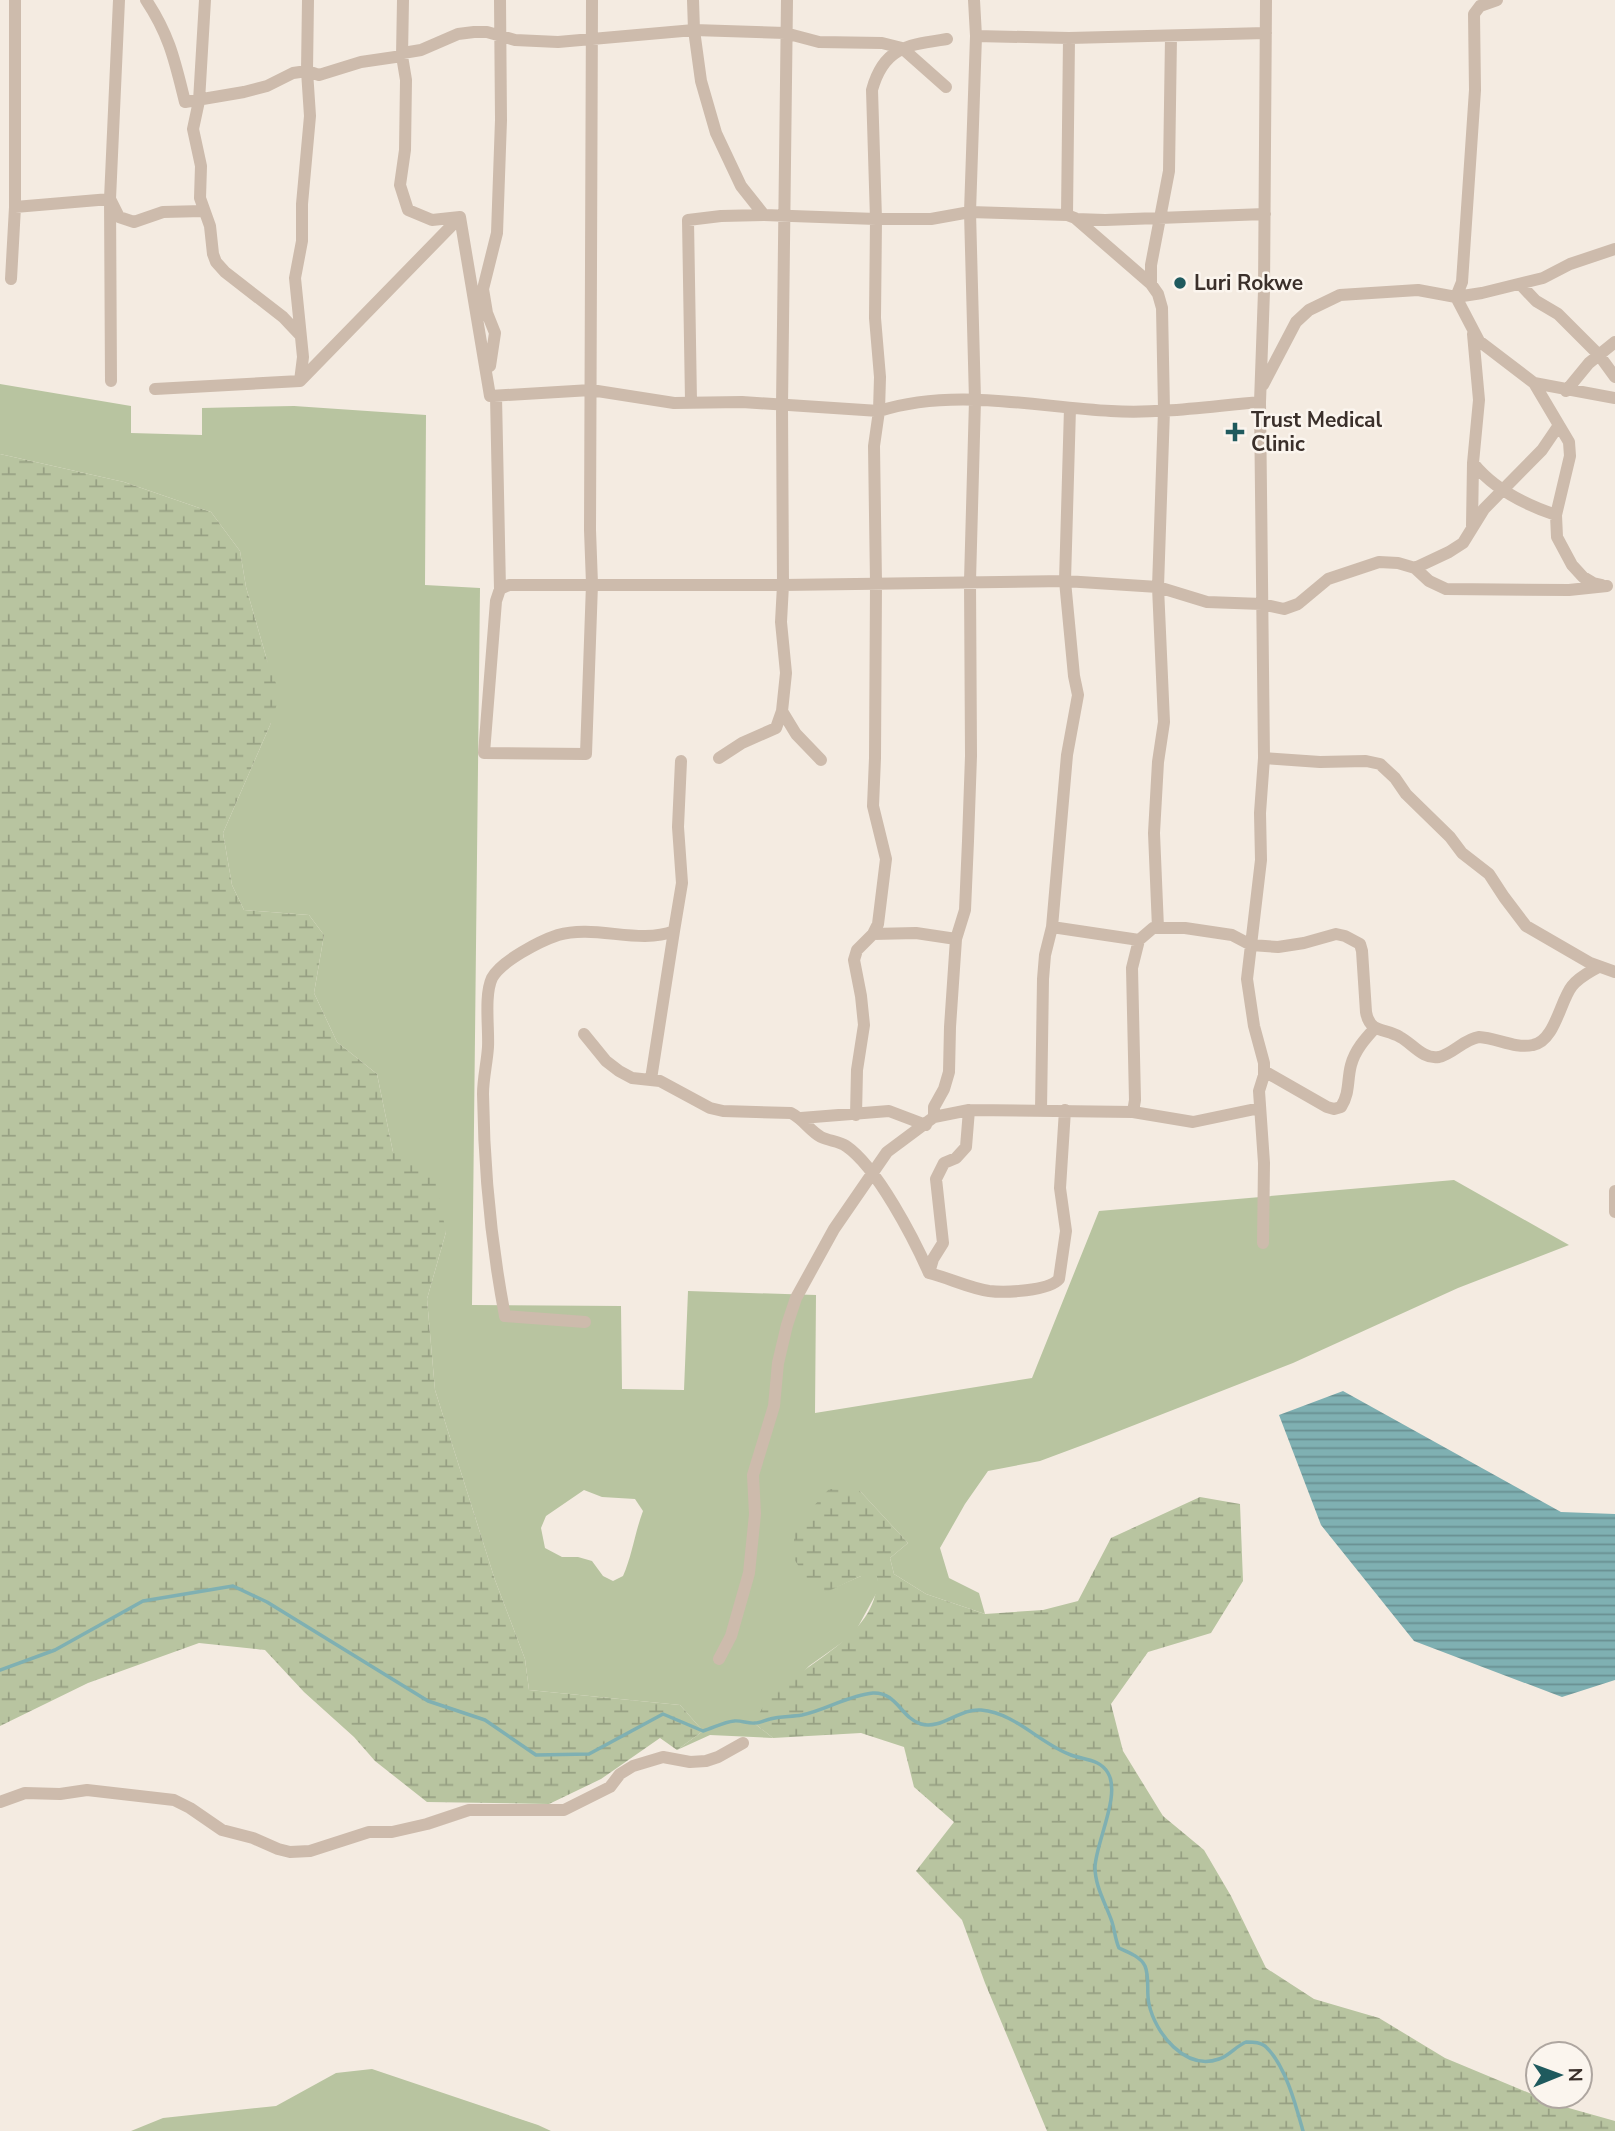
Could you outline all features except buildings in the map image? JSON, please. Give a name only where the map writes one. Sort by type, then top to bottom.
[{"type":"street","points":[[11,279],[15,207],[15,0]]},
{"type":"street","points":[[111,382],[110,199],[119,0]]},
{"type":"street","points":[[146,0],[165,31],[177,63],[185,102],[267,86],[293,73],[307,71],[319,75],[361,62],[402,55],[458,34],[487,32],[515,40],[558,42],[694,30],[785,33],[812,41],[882,43],[902,48],[947,39]]},
{"type":"street","points":[[205,0],[199,101],[194,129],[201,166],[199,186],[203,211],[210,226],[216,262],[283,317],[299,334]]},
{"type":"street","points":[[300,381],[303,357],[295,278],[302,240],[302,204],[310,116],[307,71],[308,0]]},
{"type":"street","points":[[403,0],[405,150],[400,185],[408,209],[432,220],[460,217]]},
{"type":"street","points":[[500,0],[501,120],[497,233],[483,289],[487,313],[495,333],[491,354],[500,589],[493,625],[484,753],[586,754],[592,584],[592,0]]},
{"type":"street","points":[[694,0],[694,30],[701,81],[716,133],[741,186],[764,215]]},
{"type":"street","points":[[719,758],[742,743],[776,728],[782,711],[786,673],[781,622],[787,0]]},
{"type":"street","points":[[930,1121],[949,1072],[957,939],[965,910],[968,841],[970,581],[975,400],[970,212],[976,36],[974,0]]},
{"type":"street","points":[[1263,1243],[1264,1163],[1259,1091],[1264,1071],[1247,978],[1261,860],[1264,758],[1261,395],[1266,0]]},
{"type":"street","points":[[1473,0],[1475,90],[1462,282],[1456,297],[1479,341],[1534,383],[1569,442],[1570,456],[1556,515],[1557,537],[1572,565],[1583,577],[1592,583],[1611,586]]},
{"type":"street","points":[[1474,14],[1480,6],[1497,0]]},
{"type":"street","points":[[976,36],[1171,37],[1266,33]]},
{"type":"street","points":[[1069,37],[1071,217],[1151,284],[1158,294],[1162,308],[1164,410],[1158,587],[1164,722],[1158,762],[1154,834],[1158,928]]},
{"type":"street","points":[[1151,284],[1153,252],[1169,161],[1171,37]]},
{"type":"street","points":[[902,48],[946,88]]},
{"type":"street","points":[[856,1115],[857,1070],[864,1025],[854,960],[857,950],[873,934],[878,924],[886,859],[873,806],[876,583],[873,478],[880,377],[875,318],[876,219],[872,90],[875,78],[885,63],[902,48]]},
{"type":"street","points":[[15,207],[110,199]]},
{"type":"street","points":[[110,199],[118,217],[134,222],[163,212],[203,211]]},
{"type":"street","points":[[691,401],[688,220],[764,215],[931,219],[970,212],[1105,220],[1265,214]]},
{"type":"street","points":[[460,217],[493,396]]},
{"type":"street","points":[[155,389],[300,381],[460,217]]},
{"type":"street","points":[[1261,395],[1296,322],[1309,310],[1340,295],[1418,290],[1456,297],[1482,293],[1543,278],[1570,264],[1615,248]]},
{"type":"street","points":[[1520,284],[1536,301],[1558,314],[1599,355],[1615,377]]},
{"type":"street","points":[[1472,330],[1479,400],[1473,463],[1472,527]]},
{"type":"street","points":[[1566,391],[1588,363],[1615,342]]},
{"type":"street","points":[[1534,383],[1615,398]]},
{"type":"street","points":[[493,396],[591,390],[674,403],[691,401],[879,411],[898,405],[939,400],[975,400],[1115,411],[1164,410],[1261,395]]},
{"type":"street","points":[[1041,1110],[1045,954],[1052,927],[1067,755],[1078,695],[1065,581],[1070,408]]},
{"type":"street","points":[[1415,568],[1463,543],[1501,489],[1542,450],[1559,425]]},
{"type":"street","points":[[1473,463],[1484,477],[1501,489],[1556,515]]},
{"type":"street","points":[[500,589],[509,585],[1065,581],[1158,587],[1207,603],[1262,604],[1284,609],[1298,604],[1328,579],[1378,562],[1398,563],[1415,568],[1429,581],[1446,589],[1569,590],[1611,586]]},
{"type":"street","points":[[782,711],[796,734],[821,760]]},
{"type":"street","points":[[1264,758],[1320,762],[1366,761],[1380,764],[1395,778],[1406,794],[1435,820],[1462,853],[1489,874],[1526,926],[1598,967],[1615,972]]},
{"type":"street","points":[[651,1079],[682,883],[678,827],[681,761]]},
{"type":"street","points":[[1232,935],[1243,930],[1254,917]]},
{"type":"street","points":[[1052,927],[1139,940]]},
{"type":"street","points":[[1133,1112],[1132,968],[1139,940],[1148,930],[1185,928],[1232,935],[1251,945],[1278,947],[1336,934],[1355,941],[1360,944],[1364,963],[1366,1013],[1369,1022],[1375,1028],[1403,1038],[1429,1057],[1442,1056],[1472,1038],[1479,1037],[1518,1045],[1535,1045],[1552,1028],[1569,989],[1581,976],[1598,967]]},
{"type":"street","points":[[585,1322],[505,1316],[491,1227],[484,1118],[489,990],[493,977],[508,962],[559,935],[582,931],[659,935],[674,931]]},
{"type":"street","points":[[873,934],[916,933],[957,939]]},
{"type":"street","points":[[1264,1071],[1334,1110],[1341,1107],[1348,1091],[1351,1062],[1363,1040],[1375,1028]]},
{"type":"street","points":[[584,1034],[606,1061],[632,1078],[651,1079],[710,1108],[723,1111],[791,1113],[801,1118],[820,1136],[846,1146],[871,1172],[914,1237],[929,1273]]},
{"type":"street","points":[[719,1660],[731,1636],[749,1573],[755,1514],[753,1475],[774,1406],[778,1363],[787,1325],[805,1280],[834,1229],[887,1152],[930,1121],[969,1110],[1133,1112],[1194,1122],[1260,1108]]},
{"type":"street","points":[[929,1273],[933,1259],[943,1243],[936,1179],[944,1163],[956,1158],[966,1147],[969,1110]]},
{"type":"street","points":[[929,1273],[990,1291],[1042,1289],[1056,1283],[1061,1275],[1066,1231],[1060,1188],[1065,1110]]},
{"type":"street","points":[[801,1118],[889,1111],[930,1121]]},
{"type":"street","points":[[1615,1191],[1615,1212]]},
{"type":"street","points":[[0,1802],[25,1793],[60,1794],[87,1790],[174,1800],[222,1830],[253,1838],[278,1849],[310,1851],[369,1832],[392,1832],[469,1811],[564,1810],[610,1787],[620,1774],[633,1766],[663,1757],[690,1762],[706,1761],[718,1758],[743,1743]]},
{"type":"green space","points":[[0,384],[131,406],[131,433],[202,435],[202,408],[294,406],[426,415],[425,585],[480,588],[472,1305],[621,1306],[622,1389],[684,1390],[688,1291],[816,1295],[815,1413],[1032,1378],[1099,1211],[1454,1180],[1569,1245],[1458,1288],[1293,1363],[1091,1442],[1040,1461],[988,1471],[940,1548],[949,1578],[979,1593],[985,1614],[926,1594],[894,1574],[890,1558],[908,1543],[860,1491],[818,1595],[861,1576],[877,1576],[877,1592],[854,1634],[809,1666],[754,1723],[773,1738],[710,1735],[677,1750],[703,1731],[680,1705],[529,1690],[525,1659],[495,1580],[435,1390],[427,1299],[446,1232],[393,1152],[377,1074],[337,1042],[314,993],[324,935],[309,915],[244,910],[232,885],[223,833],[271,723],[267,660],[246,587],[240,551],[211,512],[124,482],[0,454]],"holes":[[[584,1490],[602,1497],[635,1499],[643,1511],[623,1576],[613,1581],[603,1576],[592,1561],[578,1557],[562,1557],[545,1548],[541,1528],[546,1516]]]},
{"type":"green space","points":[[0,454],[124,482],[211,512],[240,551],[246,587],[280,694],[271,723],[223,833],[232,885],[244,910],[309,915],[324,935],[314,993],[337,1042],[377,1074],[393,1152],[434,1173],[446,1232],[427,1299],[435,1390],[495,1580],[525,1659],[529,1690],[680,1705],[703,1731],[677,1750],[660,1738],[601,1779],[549,1804],[427,1802],[375,1761],[265,1650],[199,1643],[88,1683],[0,1726]]},
{"type":"green space","points":[[829,1489],[860,1491],[908,1543],[890,1558],[894,1574],[926,1594],[985,1614],[1043,1610],[1078,1601],[1111,1538],[1200,1497],[1240,1504],[1243,1581],[1211,1633],[1148,1652],[1111,1704],[1123,1751],[1163,1816],[1204,1850],[1231,1896],[1266,1968],[1314,1999],[1379,2018],[1445,2058],[1524,2091],[1524,2110],[1576,2110],[1615,2121],[1615,2131],[1047,2131],[985,1983],[962,1920],[916,1871],[954,1822],[914,1787],[904,1747],[861,1733],[773,1738],[754,1723],[766,1702],[783,1686],[853,1632],[875,1597],[877,1576],[861,1576],[818,1596],[794,1559],[794,1528]]},
{"type":"green space","points":[[372,2069],[551,2131],[131,2131],[163,2118],[276,2106],[336,2073]]},
{"type":"water","points":[[1343,1391],[1561,1512],[1615,1514],[1615,1680],[1562,1697],[1414,1641],[1321,1525],[1279,1415]]},
{"type":"waterway","points":[[0,1670],[55,1650],[143,1601],[233,1586],[267,1602],[428,1701],[485,1720],[536,1755],[589,1754],[663,1714],[703,1731],[730,1722],[757,1723],[802,1715],[873,1693],[888,1697],[914,1721],[921,1724],[936,1724],[973,1710],[994,1712],[1060,1750],[1096,1762],[1105,1768],[1112,1793],[1096,1857],[1097,1882],[1119,1948],[1137,1957],[1145,1966],[1149,2004],[1158,2027],[1174,2047],[1195,2060],[1219,2059],[1246,2042],[1265,2046],[1285,2076],[1303,2131]]},
{"type":"place","name":"Luri Rokwe","points":[[1180,283]]},
{"type":"place","name":"Trust Medical Clinic","points":[[1235,432]]}]
